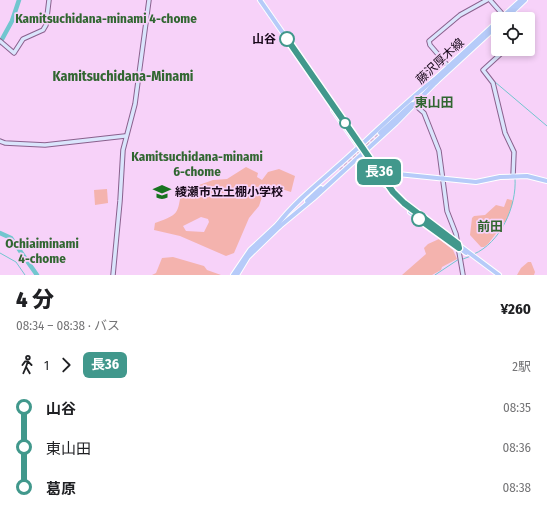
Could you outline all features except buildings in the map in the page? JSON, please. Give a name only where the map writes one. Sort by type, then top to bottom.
[{"type":"main road","points":[[258,0],[363,152],[402,205],[499,275]]},
{"type":"main road","name":"藤沢厚木線","points":[[510,12],[521,0]]},
{"type":"main road","name":"藤沢厚木線","points":[[511,12],[525,0]]},
{"type":"main road","name":"藤沢厚木線","points":[[436,80],[448,66],[491,29]]},
{"type":"main road","name":"藤沢厚木線","points":[[379,132],[491,31]]},
{"type":"main road","points":[[278,226],[289,210],[414,95],[436,80]]},
{"type":"main road","points":[[237,275],[248,257],[278,226],[314,198],[415,105],[436,80]]},
{"type":"main road","points":[[233,275],[250,250],[339,169]]},
{"type":"main road","points":[[381,177],[388,173],[480,182],[513,176],[533,176],[547,180]]},
{"type":"main road","points":[[458,246],[495,275]]},
{"type":"street","points":[[2,43],[14,52],[23,39],[43,30],[46,25],[49,0]]},
{"type":"street","points":[[113,275],[126,136],[135,104],[149,0]]},
{"type":"street","points":[[448,66],[430,46],[429,42],[464,12],[487,0]]},
{"type":"street","points":[[490,0],[498,12]]},
{"type":"street","points":[[498,56],[483,70],[493,83],[505,133],[514,152],[513,176]]},
{"type":"street","points":[[415,105],[424,113],[438,147],[447,211],[458,246],[463,275]]},
{"type":"street","points":[[0,142],[5,144],[37,145],[126,136]]},
{"type":"shaded area","points":[[246,167],[258,173],[257,177],[262,180],[268,172],[279,169],[295,176],[291,192],[272,186],[262,197],[259,206],[249,218],[234,253],[226,256],[180,236],[154,230],[155,223],[170,217],[177,211],[183,185],[199,185],[213,180],[227,179]],"holes":[[[201,217],[208,219],[209,222],[204,232],[186,231],[183,226]]]},
{"type":"shaded area","points":[[107,189],[108,203],[95,205],[94,190]]},
{"type":"shaded area","points":[[507,199],[512,200],[513,202],[507,219],[488,244],[481,247],[470,235],[472,218],[474,216],[485,215],[496,205],[504,207]]},
{"type":"shaded area","points":[[439,239],[453,250],[457,259],[442,267],[441,270],[432,275],[402,275],[426,254],[424,248],[428,244]]},
{"type":"shaded area","points":[[173,257],[204,266],[207,270],[221,275],[152,275],[156,273],[162,258]]},
{"type":"shaded area","points":[[528,262],[531,262],[535,272],[534,275],[517,275],[521,268]]},
{"type":"waterway","points":[[0,43],[12,21],[19,0]]},
{"type":"waterway","points":[[495,82],[547,126]]},
{"type":"waterway","points":[[474,254],[492,242],[505,223],[513,201],[515,178]]},
{"type":"waterway","points":[[0,233],[11,238],[37,275]]},
{"type":"waterway","points":[[0,253],[16,262],[25,275]]},
{"type":"waterway","points":[[463,259],[471,256]]},
{"type":"waterway","points":[[435,275],[459,259]]},
{"type":"tunnel","points":[[340,170],[380,133]]},
{"type":"bus line","name":"長36","points":[[287,39],[393,192],[404,203],[458,244],[459,248],[419,219]]},
{"type":"place","name":"山谷","points":[[287,39]]},
{"type":"place","name":"綾瀬市立土棚小学校","points":[[162,192]]},
{"type":"district","name":"Kamitsuchidana-minami 4-chome","points":[[106,18]]},
{"type":"district","name":"Kamitsuchidana-Minami","points":[[123,76]]},
{"type":"district","name":"東山田","points":[[434,102]]},
{"type":"district","name":"Kamitsuchidana-minami 6-chome","points":[[197,164]]},
{"type":"district","name":"前田","points":[[490,226]]},
{"type":"district","name":"Ochiaiminami 4-chome","points":[[42,250]]}]
